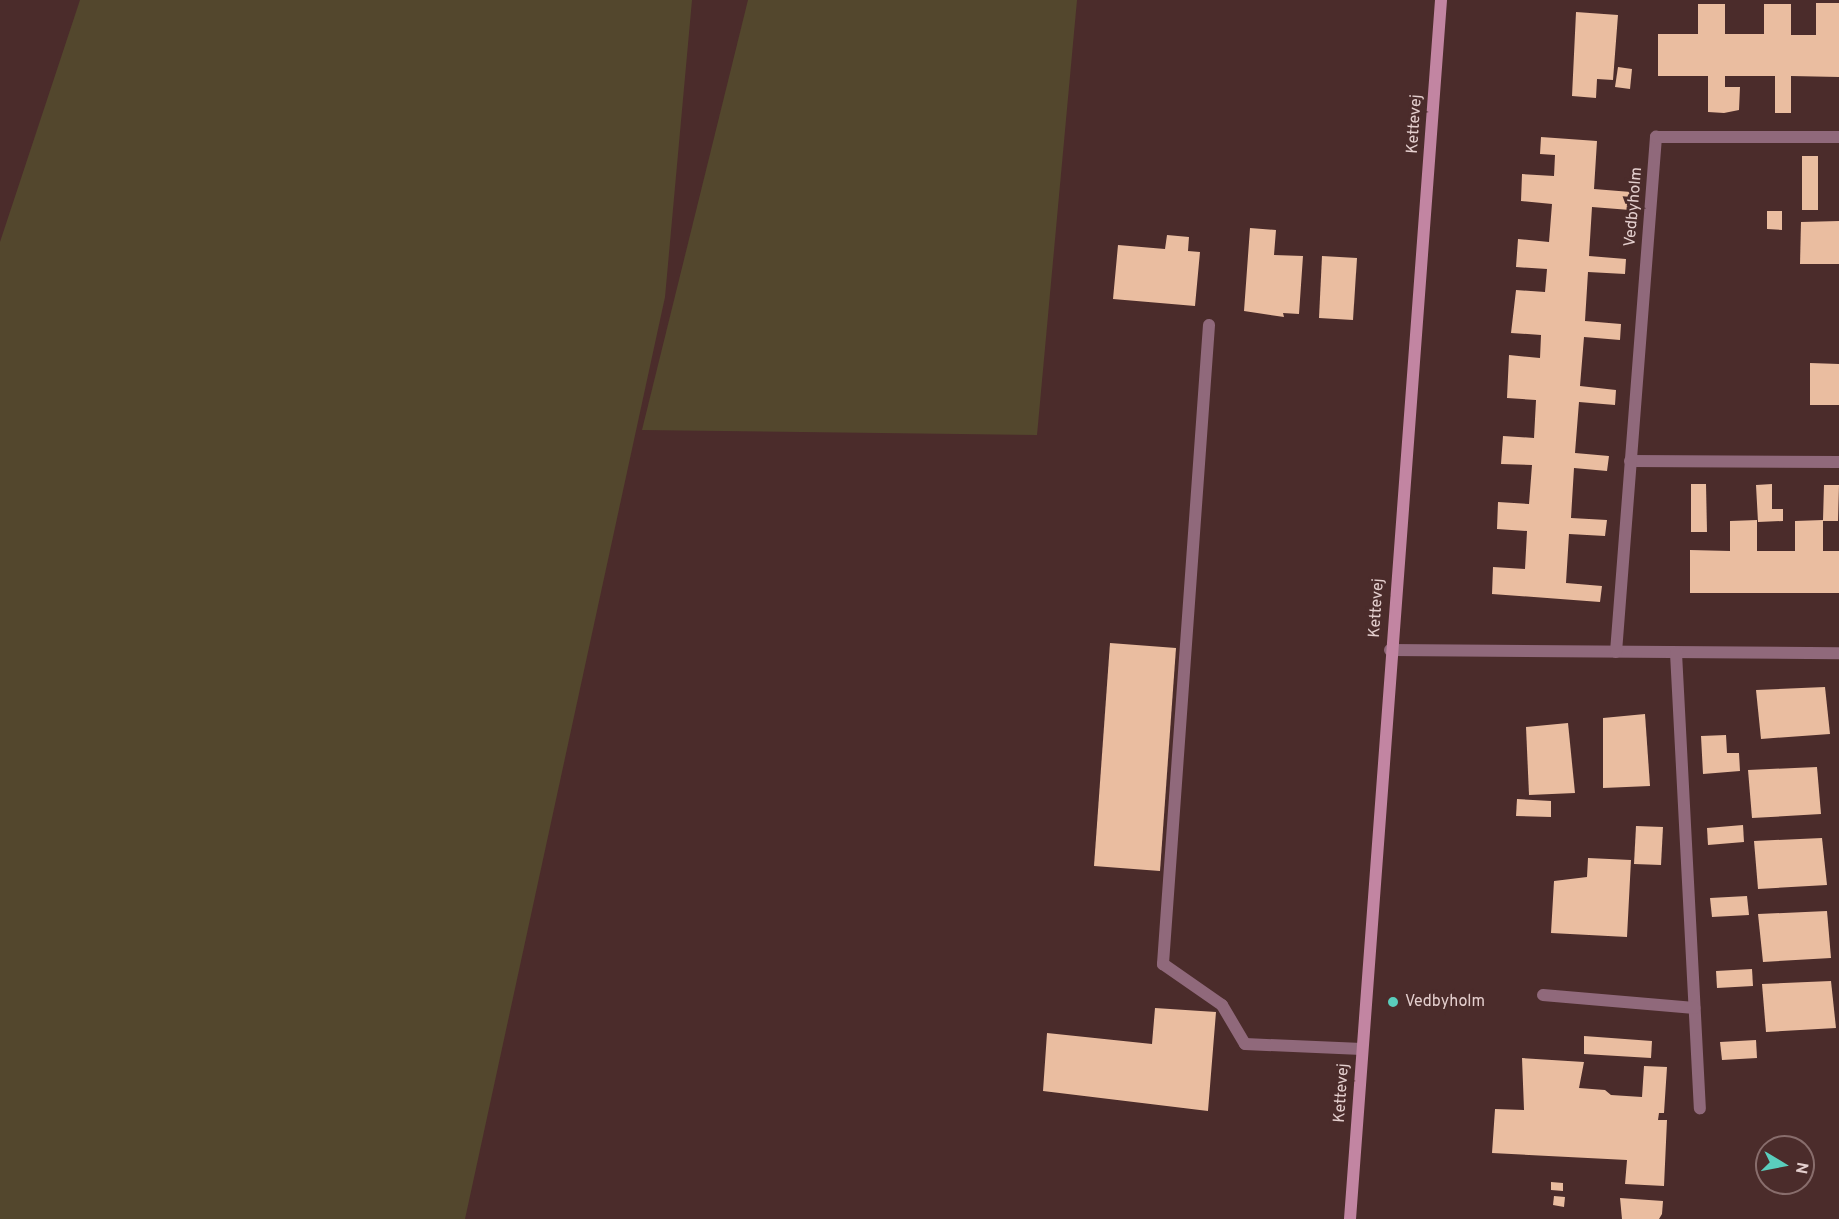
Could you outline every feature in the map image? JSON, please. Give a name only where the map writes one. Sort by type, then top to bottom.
[{"type":"street","name":"Kettevej","points":[[1350,1219],[1390,650],[1442,0]]},
{"type":"street","name":"Vedbyholm","points":[[1616,652],[1656,137],[1839,137]]},
{"type":"street","points":[[1209,325],[1163,964],[1222,1005],[1245,1044],[1362,1049]]},
{"type":"street","points":[[1630,461],[1839,462]]},
{"type":"street","points":[[1390,650],[1676,654],[1839,653]]},
{"type":"street","points":[[1676,654],[1700,1108]]},
{"type":"street","points":[[1543,995],[1694,1008]]},
{"type":"shaded area","points":[[80,0],[692,0],[665,297],[465,1219],[0,1219],[0,242]]},
{"type":"shaded area","points":[[748,0],[1077,0],[1037,435],[642,430]]},
{"type":"building","points":[[1816,3],[1839,3],[1839,77],[1791,76],[1791,113],[1775,113],[1775,76],[1725,76],[1725,87],[1740,87],[1739,110],[1724,113],[1708,112],[1708,76],[1658,76],[1658,34],[1698,34],[1698,4],[1725,4],[1725,34],[1764,34],[1764,4],[1791,4],[1791,35],[1816,35]]},
{"type":"building","points":[[1576,12],[1618,15],[1613,80],[1597,79],[1596,98],[1572,96]]},
{"type":"building","points":[[1618,67],[1632,69],[1630,89],[1615,87]]},
{"type":"building","points":[[1541,137],[1597,141],[1594,189],[1631,192],[1630,210],[1592,207],[1589,256],[1626,259],[1625,274],[1588,272],[1585,321],[1621,324],[1620,340],[1584,337],[1580,386],[1616,390],[1615,405],[1579,402],[1575,453],[1609,456],[1607,471],[1574,468],[1571,518],[1607,520],[1605,536],[1569,534],[1566,583],[1602,586],[1600,602],[1492,594],[1493,567],[1525,569],[1527,531],[1497,529],[1498,502],[1529,504],[1532,465],[1501,464],[1503,436],[1534,438],[1536,400],[1507,398],[1509,355],[1540,358],[1541,335],[1511,333],[1516,290],[1545,292],[1547,269],[1516,267],[1518,239],[1549,242],[1552,204],[1521,201],[1522,174],[1554,176],[1555,155],[1540,154]]},
{"type":"building","points":[[1802,156],[1818,156],[1818,210],[1802,210]]},
{"type":"building","points":[[1767,211],[1782,211],[1782,230],[1767,229]]},
{"type":"building","points":[[1839,221],[1839,264],[1800,264],[1801,222]]},
{"type":"building","points":[[1250,228],[1276,230],[1274,255],[1303,256],[1299,314],[1283,313],[1284,317],[1244,311]]},
{"type":"building","points":[[1167,235],[1189,237],[1188,251],[1200,252],[1195,306],[1113,299],[1118,245],[1165,249]]},
{"type":"building","points":[[1322,256],[1357,258],[1353,320],[1319,318]]},
{"type":"building","points":[[1810,363],[1839,364],[1839,405],[1810,405]]},
{"type":"building","points":[[1691,484],[1706,484],[1707,532],[1691,532]]},
{"type":"building","points":[[1772,484],[1772,509],[1783,509],[1783,521],[1758,522],[1756,485]]},
{"type":"building","points":[[1824,485],[1839,485],[1838,521],[1823,521],[1823,551],[1839,551],[1839,593],[1690,593],[1690,550],[1730,551],[1730,521],[1757,520],[1757,551],[1795,551],[1795,521],[1823,520]]},
{"type":"building","points":[[1110,643],[1176,648],[1160,871],[1094,866]]},
{"type":"building","points":[[1825,687],[1830,734],[1761,739],[1756,690]]},
{"type":"building","points":[[1645,714],[1650,786],[1603,788],[1603,718]]},
{"type":"building","points":[[1568,723],[1575,793],[1529,795],[1526,727]]},
{"type":"building","points":[[1726,735],[1727,753],[1739,753],[1740,771],[1703,774],[1701,736]]},
{"type":"building","points":[[1817,767],[1821,814],[1752,818],[1748,770]]},
{"type":"building","points":[[1517,799],[1551,801],[1551,817],[1516,816]]},
{"type":"building","points":[[1743,825],[1744,842],[1708,845],[1707,828]]},
{"type":"building","points":[[1636,826],[1663,827],[1661,865],[1634,864]]},
{"type":"building","points":[[1822,838],[1827,885],[1758,889],[1754,841]]},
{"type":"building","points":[[1588,858],[1631,860],[1627,937],[1551,933],[1554,881],[1587,877]]},
{"type":"building","points":[[1747,896],[1749,915],[1712,917],[1710,898]]},
{"type":"building","points":[[1827,911],[1831,958],[1763,962],[1758,914]]},
{"type":"building","points":[[1752,969],[1753,986],[1717,988],[1716,971]]},
{"type":"building","points":[[1831,981],[1836,1028],[1766,1032],[1762,984]]},
{"type":"building","points":[[1155,1008],[1216,1012],[1208,1111],[1043,1091],[1047,1033],[1152,1044]]},
{"type":"building","points":[[1584,1036],[1652,1041],[1651,1058],[1584,1054]]},
{"type":"building","points":[[1756,1040],[1757,1058],[1722,1060],[1720,1042]]},
{"type":"building","points":[[1522,1058],[1584,1062],[1579,1088],[1605,1090],[1611,1095],[1642,1097],[1644,1066],[1667,1067],[1664,1113],[1659,1113],[1658,1120],[1667,1120],[1664,1186],[1625,1184],[1627,1160],[1492,1153],[1495,1109],[1524,1110]]},
{"type":"building","points":[[1551,1182],[1563,1183],[1563,1191],[1551,1190]]},
{"type":"building","points":[[1554,1196],[1565,1197],[1564,1207],[1553,1205]]},
{"type":"building","points":[[1620,1198],[1663,1201],[1662,1214],[1659,1219],[1622,1219]]},
{"type":"place","name":"Vedbyholm","points":[[1393,1002]]}]
